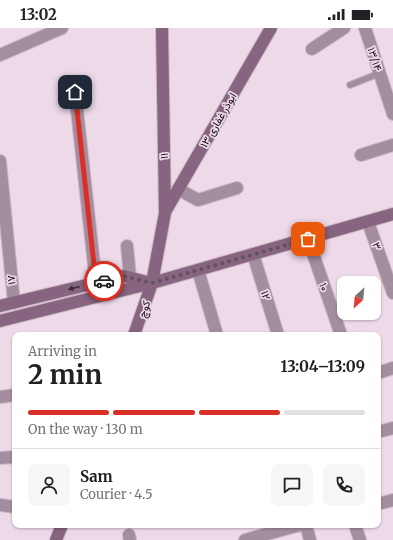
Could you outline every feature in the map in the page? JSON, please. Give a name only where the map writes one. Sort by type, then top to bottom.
[{"type":"street","points":[[0,56],[62,28]]},
{"type":"street","name":"۱۱","points":[[152,283],[165,213],[162,28]]},
{"type":"street","name":"۱۳ ابوذر غفاری","points":[[165,213],[271,28]]},
{"type":"street","points":[[312,49],[344,28]]},
{"type":"street","name":"۱۳/۱۴","points":[[365,28],[393,114]]},
{"type":"street","points":[[75,92],[96,283]]},
{"type":"street","points":[[361,155],[393,145]]},
{"type":"street","name":"۱۷","points":[[0,161],[14,303]]},
{"type":"street","points":[[178,189],[198,200],[237,188]]},
{"type":"street","points":[[0,321],[152,283],[393,214]]},
{"type":"street","name":"۳","points":[[368,222],[393,293]]},
{"type":"street","name":"۱۰","points":[[308,239],[340,332]]},
{"type":"street","points":[[127,246],[130,277]]},
{"type":"street","name":"۱۲","points":[[253,254],[277,332]]},
{"type":"street","points":[[198,270],[216,332]]},
{"type":"street","points":[[0,306],[124,276],[152,283]]},
{"type":"street","name":"کوچ","points":[[135,332],[152,283]]},
{"type":"street","points":[[381,371],[393,368]]},
{"type":"street","points":[[0,397],[12,395]]},
{"type":"street","points":[[381,431],[393,428]]},
{"type":"street","points":[[0,458],[12,457]]},
{"type":"street","points":[[381,503],[393,500]]},
{"type":"street","points":[[0,505],[12,507]]},
{"type":"street","points":[[56,540],[61,528]]},
{"type":"street","points":[[250,539],[289,528]]},
{"type":"street","points":[[307,528],[310,540]]},
{"type":"street","points":[[356,528],[360,540]]},
{"type":"lane","points":[[350,85],[380,73]]},
{"type":"way so far","points":[[104,281],[124,276],[152,283],[308,239]]},
{"type":"route","points":[[75,92],[96,283],[104,281]]}]
